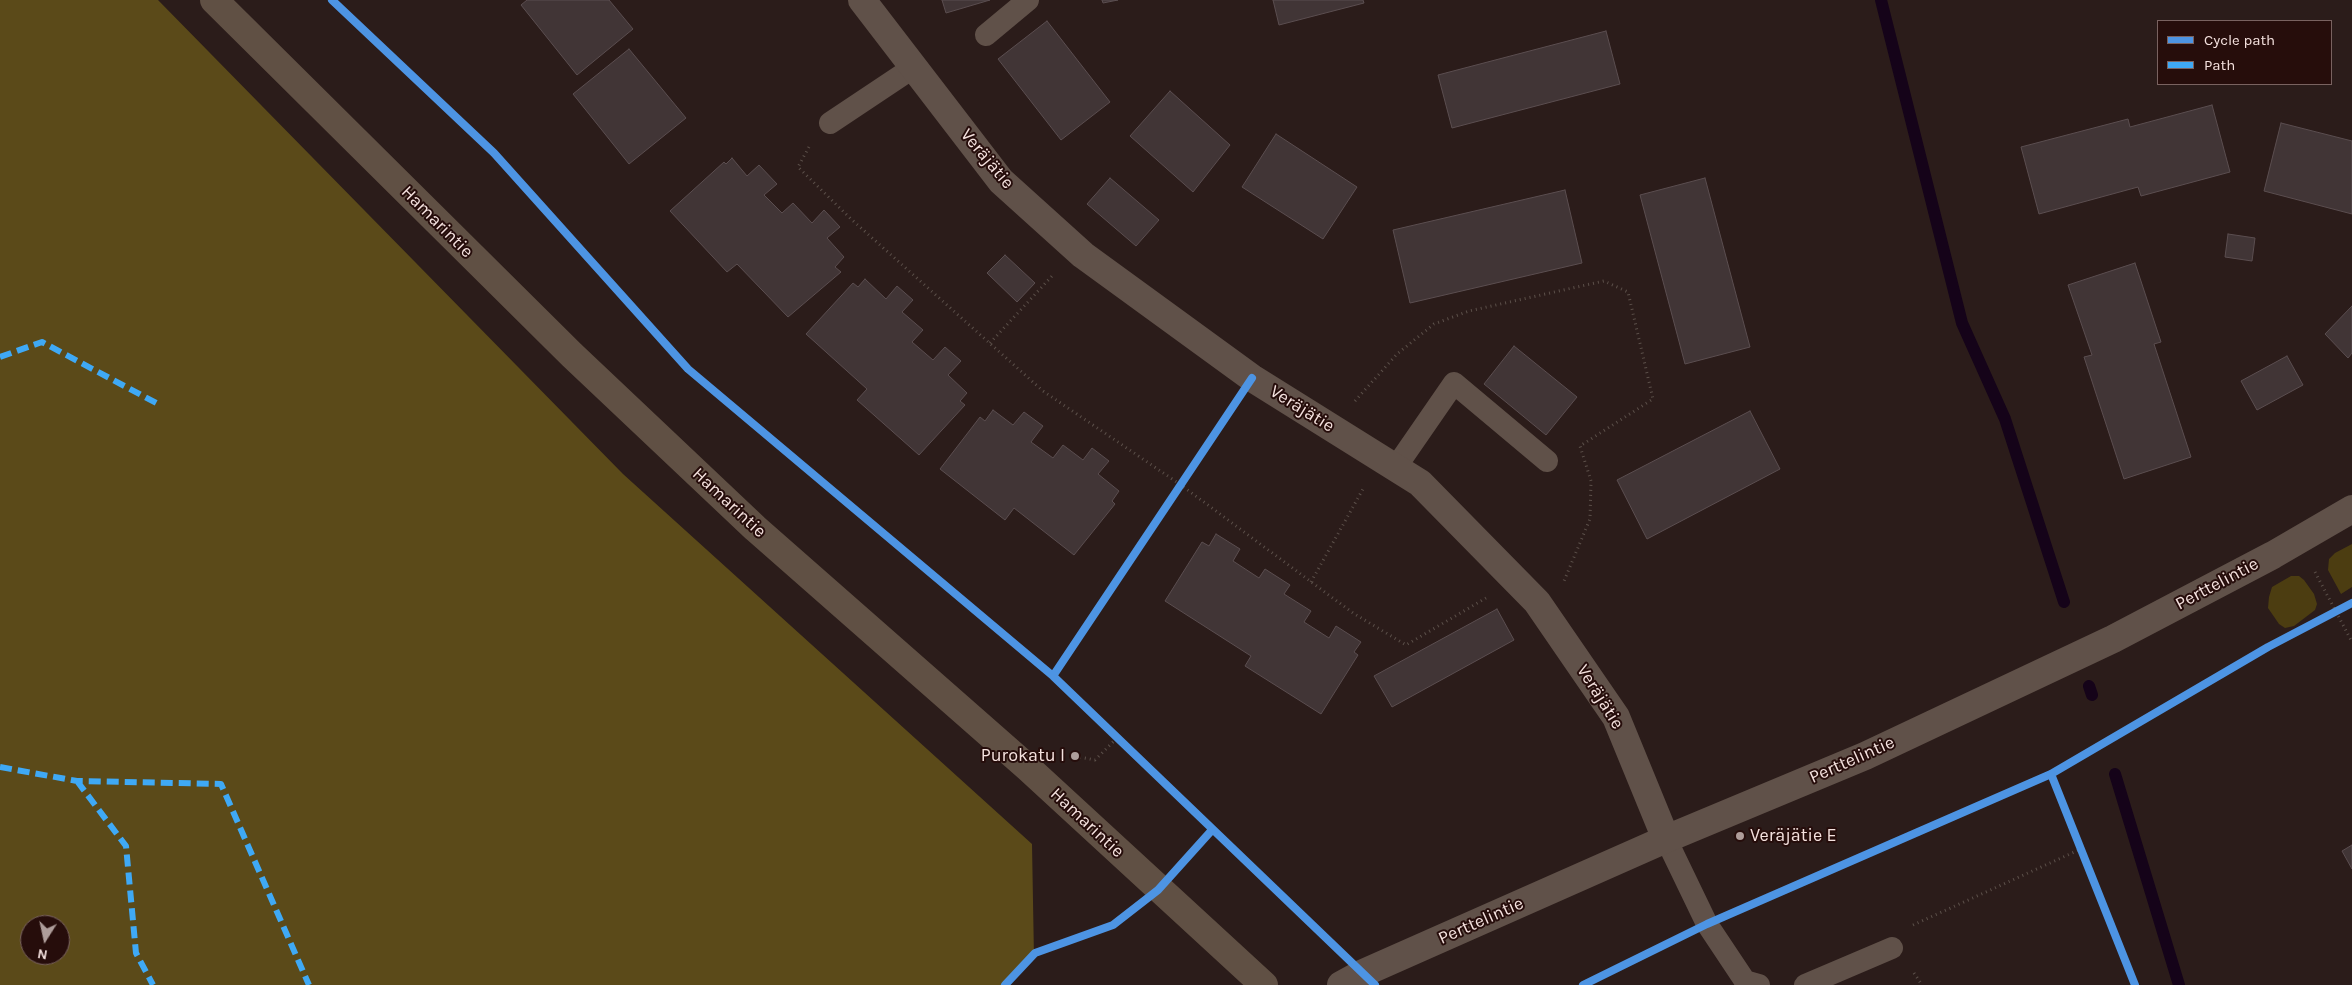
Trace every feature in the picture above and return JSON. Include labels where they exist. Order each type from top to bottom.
[{"type":"street","name":"Hamarintie","points":[[214,0],[572,355],[755,528],[1027,767],[1264,985]]},
{"type":"street","name":"Veräjätie","points":[[862,0],[1002,181],[1077,250],[1252,378],[1420,483],[1537,602],[1616,717],[1666,838]]},
{"type":"street","name":"Perttelintie","points":[[1341,985],[1361,974],[1666,838],[1864,756],[2113,639],[2273,555],[2352,510]]},
{"type":"lane","points":[[986,35],[1028,0]]},
{"type":"lane","points":[[830,123],[914,66]]},
{"type":"lane","points":[[1388,463],[1454,383],[1547,461]]},
{"type":"lane","points":[[1666,838],[1707,924],[1745,981],[1759,985]]},
{"type":"lane","points":[[1805,985],[1892,948]]},
{"type":"path","points":[[830,123],[810,144],[798,167],[852,219],[1043,391],[1181,485],[1353,613],[1406,645],[1491,595]]},
{"type":"path","points":[[990,343],[1077,250]]},
{"type":"path","points":[[1332,428],[1396,354],[1434,324],[1469,311],[1604,282],[1628,292],[1653,399],[1580,446],[1591,481],[1590,519],[1548,618]]},
{"type":"path","points":[[1311,582],[1388,463]]},
{"type":"path","points":[[1176,493],[1186,477]]},
{"type":"path","points":[[2314,570],[2352,642]]},
{"type":"path","points":[[2327,617],[2344,608]]},
{"type":"path","points":[[1110,731],[1124,744]]},
{"type":"path","points":[[1075,756],[1095,760],[1117,738]]},
{"type":"path","points":[[2077,839],[2084,858]]},
{"type":"path","points":[[1892,948],[1911,926],[2081,849]]},
{"type":"shaded area","points":[[0,0],[158,0],[623,474],[1032,844],[1034,958],[1008,985],[0,985]]},
{"type":"shaded area","points":[[2352,544],[2352,587],[2341,594],[2328,570],[2329,559],[2335,553]]},
{"type":"shaded area","points":[[2291,576],[2299,576],[2304,580],[2314,594],[2317,604],[2315,610],[2294,626],[2285,628],[2279,624],[2268,608],[2269,597],[2272,587]]},
{"type":"building","points":[[527,0],[609,0],[633,29],[577,75],[521,5]]},
{"type":"building","points":[[942,0],[990,0],[946,13]]},
{"type":"building","points":[[1102,0],[1118,0],[1103,3]]},
{"type":"building","points":[[1273,0],[1363,0],[1364,3],[1279,25]]},
{"type":"building","points":[[1047,21],[1110,102],[1061,140],[998,59]]},
{"type":"building","points":[[1606,31],[1620,84],[1452,128],[1438,75]]},
{"type":"building","points":[[629,49],[686,118],[629,164],[573,94]]},
{"type":"building","points":[[1170,91],[1230,145],[1193,192],[1130,136]]},
{"type":"building","points":[[2212,105],[2230,172],[2141,196],[2138,187],[2039,214],[2021,147],[2128,119],[2130,127]]},
{"type":"building","points":[[2281,123],[2352,141],[2352,214],[2264,191]]},
{"type":"building","points":[[1276,134],[1357,187],[1323,239],[1242,187]]},
{"type":"building","points":[[732,158],[747,176],[759,165],[777,184],[764,195],[782,213],[793,203],[812,223],[824,210],[840,227],[827,238],[844,257],[835,267],[841,272],[788,317],[737,264],[727,272],[670,211],[724,162],[726,164]]},
{"type":"building","points":[[1110,178],[1159,220],[1136,246],[1087,204]]},
{"type":"building","points":[[1705,178],[1750,347],[1685,364],[1640,195]]},
{"type":"building","points":[[1565,190],[1582,263],[1410,303],[1393,230]]},
{"type":"building","points":[[2228,234],[2255,238],[2252,261],[2225,257]]},
{"type":"building","points":[[1005,255],[1035,283],[1017,302],[987,273]]},
{"type":"building","points":[[2135,263],[2161,342],[2154,344],[2191,457],[2124,479],[2084,357],[2092,355],[2068,285]]},
{"type":"building","points":[[865,279],[886,299],[897,286],[913,300],[902,312],[923,330],[912,342],[933,360],[945,347],[961,361],[948,375],[967,393],[960,401],[965,405],[919,455],[857,400],[867,389],[806,334],[853,283],[858,287]]},
{"type":"building","points":[[2352,306],[2352,353],[2348,358],[2325,334]]},
{"type":"building","points":[[1514,346],[1577,397],[1546,435],[1484,384]]},
{"type":"building","points":[[2287,356],[2303,385],[2257,410],[2241,381]]},
{"type":"building","points":[[993,410],[1013,425],[1024,412],[1043,426],[1031,442],[1053,458],[1063,445],[1083,460],[1092,448],[1109,461],[1098,474],[1119,491],[1112,501],[1115,504],[1074,555],[1014,508],[1005,520],[940,469],[980,417],[985,421]]},
{"type":"building","points":[[1750,411],[1780,469],[1647,539],[1617,480]]},
{"type":"building","points":[[1216,534],[1240,549],[1233,561],[1259,578],[1265,569],[1290,585],[1284,594],[1311,611],[1304,622],[1329,638],[1336,626],[1361,642],[1354,652],[1358,655],[1321,714],[1245,666],[1251,656],[1165,601],[1202,542],[1209,546]]},
{"type":"building","points":[[1497,609],[1514,640],[1392,707],[1374,676]]},
{"type":"building","points":[[2352,845],[2352,869],[2342,851]]},
{"type":"waterway","points":[[1881,0],[1962,323],[2005,419],[2064,602]]},
{"type":"waterway","points":[[2089,686],[2092,695]]},
{"type":"waterway","points":[[2115,774],[2179,985]]},
{"type":"marked path","points":[[0,357],[42,342],[160,405]]},
{"type":"marked path","points":[[0,767],[77,781],[221,784],[309,985]]},
{"type":"marked path","points":[[77,781],[126,846],[136,953],[153,985]]},
{"type":"cycle path","points":[[332,0],[494,153],[688,369],[1053,676],[1375,985]]},
{"type":"cycle path","points":[[1053,676],[1252,378]]},
{"type":"cycle path","points":[[1583,985],[1707,924],[2051,774],[2268,647],[2352,603]]},
{"type":"cycle path","points":[[2051,774],[2135,985]]},
{"type":"cycle path","points":[[1005,985],[1035,953],[1113,925],[1158,890],[1212,830]]},
{"type":"place","name":"Purokatu I","points":[[1075,756]]},
{"type":"place","name":"Veräjätie E","points":[[1740,836]]}]
